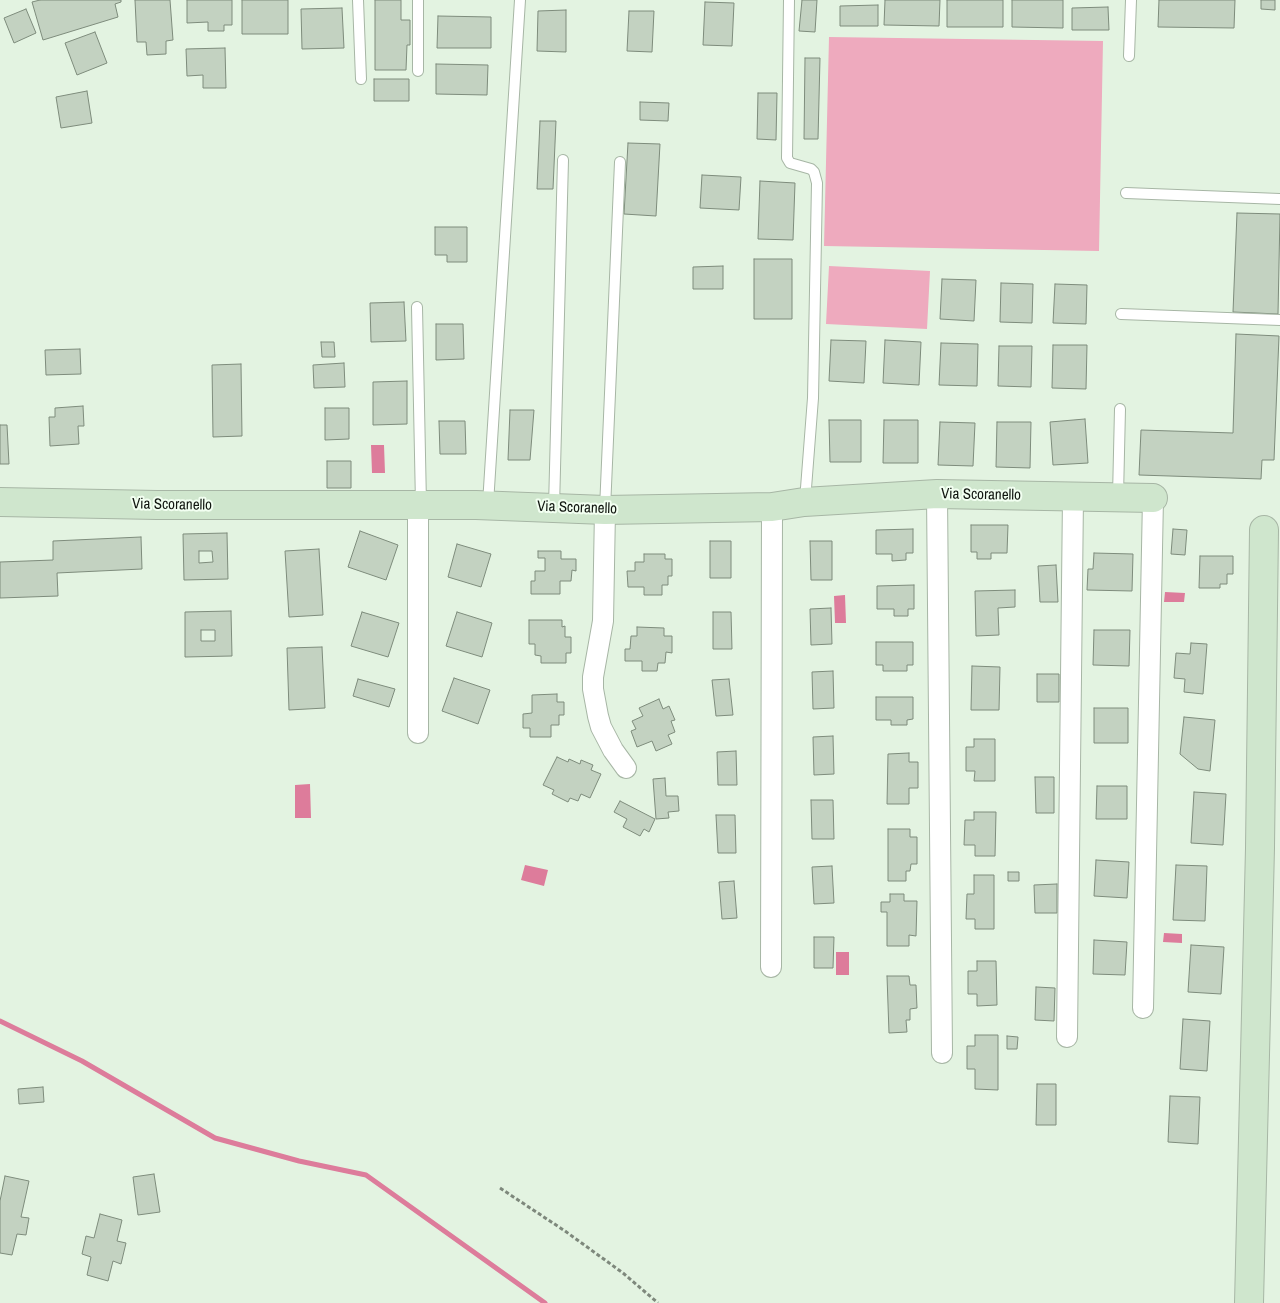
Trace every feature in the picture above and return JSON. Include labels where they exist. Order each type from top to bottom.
[{"type":"street","name":"Via Scoranello","points":[[0,502],[157,505],[488,505],[605,510],[772,507],[804,502],[937,494],[1153,498]]},
{"type":"street","points":[[937,494],[942,1053]]},
{"type":"street","points":[[1067,1037],[1073,496]]},
{"type":"street","points":[[1143,1008],[1153,498]]},
{"type":"street","points":[[418,733],[420,505]]},
{"type":"street","points":[[771,967],[772,507]]},
{"type":"street","points":[[605,510],[603,612],[593,677],[593,689],[601,727],[610,745],[626,768]]},
{"type":"street","points":[[1250,1303],[1260,858],[1264,530]]},
{"type":"lane","points":[[358,0],[361,79]]},
{"type":"lane","points":[[418,0],[418,70]]},
{"type":"lane","points":[[488,505],[520,0]]},
{"type":"lane","points":[[789,0],[787,158],[790,162],[811,169],[817,182],[813,398],[804,502]]},
{"type":"lane","points":[[1129,56],[1131,0]]},
{"type":"lane","points":[[554,508],[563,160]]},
{"type":"lane","points":[[605,510],[620,162]]},
{"type":"lane","points":[[1126,193],[1280,200]]},
{"type":"lane","points":[[418,307],[420,505]]},
{"type":"lane","points":[[1121,314],[1280,320]]},
{"type":"lane","points":[[1118,498],[1120,409]]},
{"type":"path","points":[[500,1188],[565,1231],[623,1273],[658,1303]]},
{"type":"shaded area","points":[[829,37],[1103,41],[1099,251],[824,246]]},
{"type":"shaded area","points":[[829,266],[930,271],[927,329],[826,324]]},
{"type":"shaded area","points":[[371,445],[384,445],[385,473],[372,473]]},
{"type":"shaded area","points":[[1165,592],[1185,593],[1184,602],[1164,602]]},
{"type":"shaded area","points":[[845,595],[846,623],[835,623],[834,596]]},
{"type":"shaded area","points":[[310,784],[311,818],[295,818],[295,785]]},
{"type":"shaded area","points":[[525,865],[548,870],[544,886],[521,880]]},
{"type":"shaded area","points":[[1164,933],[1182,934],[1182,943],[1163,942]]},
{"type":"shaded area","points":[[836,952],[849,952],[849,975],[836,975]]},
{"type":"building","points":[[40,0],[121,0],[121,2],[115,4],[118,17],[43,40],[32,2]]},
{"type":"building","points":[[135,0],[170,0],[173,40],[166,41],[166,54],[147,55],[146,42],[137,42]]},
{"type":"building","points":[[187,0],[232,0],[232,25],[224,25],[224,31],[208,31],[208,22],[187,23]]},
{"type":"building","points":[[242,0],[288,0],[288,34],[242,34]]},
{"type":"building","points":[[375,0],[401,0],[401,20],[410,20],[410,45],[407,45],[406,70],[375,70]]},
{"type":"building","points":[[802,0],[817,0],[815,32],[799,31]]},
{"type":"building","points":[[885,0],[940,0],[939,26],[884,25]]},
{"type":"building","points":[[947,0],[1003,0],[1003,27],[947,27]]},
{"type":"building","points":[[1012,0],[1063,0],[1063,28],[1012,27]]},
{"type":"building","points":[[1159,0],[1235,0],[1234,28],[1158,27]]},
{"type":"building","points":[[1261,0],[1275,0],[1275,10],[1261,9]]},
{"type":"building","points":[[705,2],[734,3],[732,46],[703,45]]},
{"type":"building","points":[[878,5],[878,26],[840,26],[840,6]]},
{"type":"building","points":[[1108,7],[1109,30],[1072,30],[1072,8]]},
{"type":"building","points":[[342,8],[344,48],[302,49],[301,9]]},
{"type":"building","points":[[26,9],[36,33],[14,43],[4,18]]},
{"type":"building","points":[[566,10],[566,52],[537,51],[538,11]]},
{"type":"building","points":[[629,11],[654,11],[652,52],[627,51]]},
{"type":"building","points":[[438,16],[491,17],[491,48],[437,48]]},
{"type":"building","points":[[95,32],[107,63],[77,75],[65,43]]},
{"type":"building","points":[[225,48],[226,88],[203,88],[203,75],[187,76],[186,49]]},
{"type":"building","points":[[805,58],[820,58],[818,139],[804,139]]},
{"type":"building","points":[[436,64],[488,65],[487,95],[436,94]]},
{"type":"building","points":[[374,79],[409,79],[409,101],[374,101]]},
{"type":"building","points":[[87,91],[92,123],[61,128],[56,97]]},
{"type":"building","points":[[758,93],[777,93],[776,140],[757,139]]},
{"type":"building","points":[[640,102],[669,103],[668,121],[640,120]]},
{"type":"building","points":[[540,121],[556,121],[553,189],[537,189]]},
{"type":"building","points":[[628,143],[660,144],[656,216],[624,214]]},
{"type":"building","points":[[702,175],[741,177],[739,210],[700,208]]},
{"type":"building","points":[[760,181],[795,183],[793,240],[758,239]]},
{"type":"building","points":[[1237,213],[1280,214],[1278,314],[1233,312]]},
{"type":"building","points":[[435,227],[467,227],[467,262],[447,262],[447,255],[435,255]]},
{"type":"building","points":[[754,259],[792,259],[792,319],[754,319]]},
{"type":"building","points":[[723,266],[723,289],[693,289],[693,267]]},
{"type":"building","points":[[942,279],[976,280],[974,321],[940,319]]},
{"type":"building","points":[[1001,283],[1033,284],[1032,323],[1000,322]]},
{"type":"building","points":[[1055,284],[1087,285],[1086,324],[1053,323]]},
{"type":"building","points":[[404,302],[406,341],[371,342],[370,303]]},
{"type":"building","points":[[436,324],[463,324],[464,359],[436,360]]},
{"type":"building","points":[[1236,334],[1279,336],[1274,460],[1262,460],[1261,479],[1139,475],[1141,430],[1233,433]]},
{"type":"building","points":[[831,340],[866,341],[864,383],[829,381]]},
{"type":"building","points":[[885,340],[921,342],[919,385],[883,383]]},
{"type":"building","points":[[321,342],[334,342],[335,357],[322,357]]},
{"type":"building","points":[[941,343],[978,344],[977,386],[939,385]]},
{"type":"building","points":[[1053,345],[1087,345],[1086,389],[1052,388]]},
{"type":"building","points":[[999,346],[1032,346],[1031,387],[998,386]]},
{"type":"building","points":[[80,349],[81,374],[46,375],[45,350]]},
{"type":"building","points":[[344,363],[345,387],[314,388],[313,365]]},
{"type":"building","points":[[241,364],[242,436],[213,437],[212,365]]},
{"type":"building","points":[[407,381],[407,424],[373,425],[373,382]]},
{"type":"building","points":[[83,406],[84,426],[78,426],[79,444],[50,446],[49,417],[55,417],[55,408]]},
{"type":"building","points":[[325,408],[349,408],[349,439],[325,440]]},
{"type":"building","points":[[510,410],[534,410],[530,460],[508,460]]},
{"type":"building","points":[[1085,419],[1088,463],[1053,465],[1050,422]]},
{"type":"building","points":[[829,420],[861,420],[861,462],[830,462]]},
{"type":"building","points":[[884,420],[918,420],[918,463],[883,463]]},
{"type":"building","points":[[439,421],[465,421],[466,454],[440,454]]},
{"type":"building","points":[[940,422],[975,423],[973,466],[938,465]]},
{"type":"building","points":[[997,422],[1031,422],[1030,468],[996,467]]},
{"type":"building","points":[[0,425],[7,425],[9,464],[0,464]]},
{"type":"building","points":[[327,461],[351,461],[351,488],[327,488]]},
{"type":"building","points":[[971,525],[1008,525],[1007,553],[991,553],[991,559],[977,559],[977,552],[971,552]]},
{"type":"building","points":[[913,529],[913,553],[906,553],[906,560],[892,561],[892,554],[876,554],[876,530]]},
{"type":"building","points":[[1173,529],[1187,530],[1185,555],[1171,554]]},
{"type":"building","points":[[360,531],[398,545],[386,580],[348,567]]},
{"type":"building","points":[[227,533],[228,579],[184,580],[183,534]],"holes":[[[199,551],[212,551],[213,562],[199,563]]]},
{"type":"building","points":[[141,537],[142,569],[57,573],[58,596],[0,598],[0,562],[53,560],[53,541]]},
{"type":"building","points":[[710,541],[731,541],[731,578],[710,578]]},
{"type":"building","points":[[810,541],[832,541],[832,580],[811,580]]},
{"type":"building","points":[[457,544],[491,554],[481,587],[448,577]]},
{"type":"building","points":[[319,549],[323,615],[289,617],[285,551]]},
{"type":"building","points":[[538,551],[561,551],[561,559],[576,559],[576,571],[572,570],[571,581],[560,581],[560,594],[531,594],[531,581],[535,581],[535,571],[545,571],[545,558],[538,558]]},
{"type":"building","points":[[1094,553],[1133,554],[1132,591],[1087,590],[1088,569],[1093,569]]},
{"type":"building","points":[[644,554],[665,554],[665,559],[672,559],[672,576],[668,576],[668,585],[662,585],[662,595],[644,595],[644,587],[628,587],[627,571],[635,571],[635,562],[644,562]]},
{"type":"building","points":[[1200,556],[1233,556],[1233,574],[1227,574],[1227,584],[1220,584],[1220,588],[1199,588]]},
{"type":"building","points":[[1056,565],[1058,602],[1040,602],[1038,566]]},
{"type":"building","points":[[914,585],[914,609],[908,609],[908,616],[894,616],[894,609],[877,609],[877,586]]},
{"type":"building","points":[[1015,590],[1015,607],[998,608],[999,635],[976,636],[975,591]]},
{"type":"building","points":[[831,608],[832,644],[811,645],[810,609]]},
{"type":"building","points":[[231,611],[232,656],[185,657],[185,612]],"holes":[[[201,630],[215,630],[215,641],[201,641]]]},
{"type":"building","points":[[362,612],[399,623],[388,657],[351,646]]},
{"type":"building","points":[[457,612],[492,623],[482,657],[446,646]]},
{"type":"building","points":[[713,612],[731,612],[732,649],[713,649]]},
{"type":"building","points":[[529,620],[562,620],[562,627],[565,626],[565,637],[571,637],[571,653],[566,653],[566,663],[541,663],[541,656],[535,655],[535,644],[529,644]]},
{"type":"building","points":[[637,627],[664,628],[664,636],[672,636],[672,653],[666,652],[665,663],[658,663],[657,671],[642,671],[642,661],[625,661],[625,649],[630,649],[631,636],[637,636]]},
{"type":"building","points":[[1094,630],[1130,630],[1129,666],[1093,665]]},
{"type":"building","points":[[876,642],[913,642],[913,665],[907,665],[907,671],[883,671],[883,665],[876,665]]},
{"type":"building","points":[[1191,643],[1207,644],[1203,694],[1184,692],[1185,679],[1174,678],[1176,653],[1190,654]]},
{"type":"building","points":[[322,647],[325,708],[289,710],[287,648]]},
{"type":"building","points":[[972,666],[1000,667],[999,710],[971,710]]},
{"type":"building","points":[[833,671],[834,708],[813,709],[812,672]]},
{"type":"building","points":[[1037,674],[1059,674],[1059,702],[1037,702]]},
{"type":"building","points":[[454,678],[490,690],[478,724],[442,711]]},
{"type":"building","points":[[358,679],[395,689],[389,707],[353,696]]},
{"type":"building","points":[[729,679],[733,715],[716,716],[712,680]]},
{"type":"building","points":[[557,694],[557,702],[564,702],[564,715],[559,715],[559,725],[551,725],[551,737],[530,737],[530,728],[523,728],[523,714],[532,713],[532,695]]},
{"type":"building","points":[[876,697],[913,697],[913,719],[907,720],[907,725],[891,725],[891,720],[876,720]]},
{"type":"building","points":[[659,699],[663,709],[669,706],[675,720],[671,721],[675,732],[668,735],[672,744],[656,751],[652,741],[637,747],[631,731],[636,729],[632,721],[643,716],[639,708]]},
{"type":"building","points":[[1094,708],[1128,708],[1128,743],[1094,743]]},
{"type":"building","points":[[1184,717],[1215,720],[1210,771],[1198,769],[1180,754]]},
{"type":"building","points":[[833,736],[834,774],[814,775],[813,737]]},
{"type":"building","points":[[974,739],[995,739],[995,781],[974,781],[975,771],[966,771],[966,747],[974,747]]},
{"type":"building","points":[[736,751],[737,785],[718,785],[717,752]]},
{"type":"building","points":[[909,753],[909,762],[918,762],[918,788],[909,788],[909,804],[887,804],[888,754]]},
{"type":"building","points":[[557,757],[568,762],[569,759],[580,764],[581,760],[593,765],[591,770],[601,774],[590,798],[581,794],[578,801],[570,798],[568,802],[552,794],[554,790],[543,785]]},
{"type":"building","points":[[1035,777],[1054,777],[1054,813],[1036,813]]},
{"type":"building","points":[[665,778],[666,796],[678,796],[679,811],[668,812],[669,818],[656,819],[653,779]]},
{"type":"building","points":[[1097,786],[1127,786],[1127,819],[1096,819]]},
{"type":"building","points":[[1194,792],[1226,794],[1223,845],[1191,843]]},
{"type":"building","points":[[811,800],[833,800],[834,839],[812,839]]},
{"type":"building","points":[[620,801],[655,819],[649,832],[644,829],[640,836],[623,827],[627,819],[614,812]]},
{"type":"building","points":[[974,812],[996,812],[995,856],[975,856],[975,845],[964,845],[965,820],[974,820]]},
{"type":"building","points":[[716,815],[735,815],[736,853],[718,853]]},
{"type":"building","points":[[888,829],[910,829],[910,837],[917,837],[917,864],[911,864],[910,871],[906,871],[906,881],[888,881]]},
{"type":"building","points":[[1096,860],[1129,862],[1127,898],[1094,896]]},
{"type":"building","points":[[1176,865],[1207,866],[1205,921],[1173,920]]},
{"type":"building","points":[[832,866],[834,903],[814,904],[812,867]]},
{"type":"building","points":[[1008,872],[1019,872],[1019,881],[1008,881]]},
{"type":"building","points":[[974,875],[994,875],[994,929],[975,929],[975,919],[966,919],[967,894],[974,894]]},
{"type":"building","points":[[734,881],[737,918],[722,919],[719,882]]},
{"type":"building","points":[[1057,884],[1057,913],[1035,913],[1034,885]]},
{"type":"building","points":[[890,894],[904,894],[904,901],[917,901],[916,936],[909,935],[909,946],[887,946],[887,912],[881,912],[881,902],[890,902]]},
{"type":"building","points":[[814,937],[834,937],[833,968],[814,968]]},
{"type":"building","points":[[1094,940],[1127,942],[1125,975],[1093,974]]},
{"type":"building","points":[[1191,945],[1224,947],[1221,994],[1188,992]]},
{"type":"building","points":[[977,961],[996,961],[997,1005],[977,1006],[977,994],[968,994],[968,971],[977,971]]},
{"type":"building","points":[[887,976],[909,976],[910,985],[916,985],[917,1008],[910,1009],[910,1020],[906,1020],[907,1032],[889,1033]]},
{"type":"building","points":[[1036,987],[1055,988],[1054,1021],[1035,1020]]},
{"type":"building","points":[[1183,1019],[1210,1021],[1207,1071],[1180,1069]]},
{"type":"building","points":[[975,1035],[998,1035],[998,1090],[975,1089],[975,1069],[967,1069],[967,1046],[975,1046]]},
{"type":"building","points":[[1007,1036],[1018,1037],[1017,1049],[1007,1049]]},
{"type":"building","points":[[1037,1084],[1056,1084],[1056,1125],[1036,1125]]},
{"type":"building","points":[[43,1087],[44,1102],[19,1104],[18,1089]]},
{"type":"building","points":[[1170,1096],[1200,1097],[1198,1144],[1168,1142]]},
{"type":"building","points":[[154,1174],[160,1212],[138,1215],[133,1177]]},
{"type":"building","points":[[5,1176],[29,1181],[21,1217],[29,1218],[26,1235],[17,1234],[12,1255],[0,1253],[0,1201]]},
{"type":"building","points":[[100,1214],[122,1220],[117,1241],[126,1243],[121,1264],[113,1261],[108,1281],[87,1275],[91,1257],[82,1254],[86,1236],[94,1238]]},
{"type":"waterway","points":[[0,1021],[82,1061],[215,1138],[299,1161],[366,1175],[545,1303]]}]
